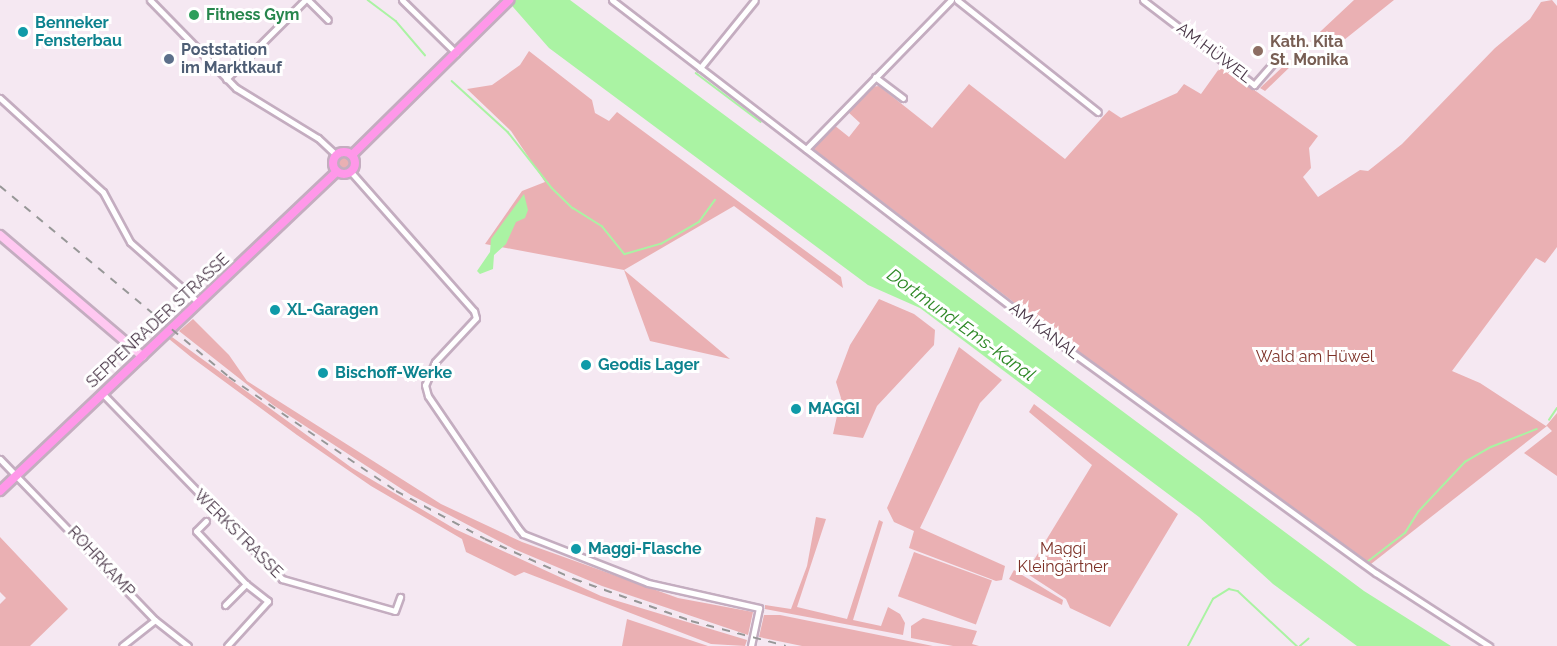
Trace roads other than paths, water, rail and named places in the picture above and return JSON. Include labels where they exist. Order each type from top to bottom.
[{"type":"main road","points":[[352,155],[509,0]]},
{"type":"main road","points":[[345,152],[352,155],[356,164],[351,172],[336,171],[333,163],[336,155],[345,152]]},
{"type":"main road","name":"SEPPENRADER STRASSE","points":[[0,491],[336,171]]},
{"type":"street","points":[[150,0],[226,79],[269,111],[318,138],[336,155]]},
{"type":"street","points":[[226,79],[306,0],[328,20]]},
{"type":"street","points":[[402,0],[456,53]]},
{"type":"street","name":"AM KANAL","points":[[612,0],[1040,329],[1367,566],[1489,646]]},
{"type":"street","points":[[700,68],[755,0]]},
{"type":"street","points":[[806,149],[951,0]]},
{"type":"street","points":[[957,0],[1098,112]]},
{"type":"street","name":"AM HÜWEL","points":[[1143,0],[1254,86],[1279,56]]},
{"type":"street","points":[[875,77],[903,98]]},
{"type":"street","points":[[0,98],[103,192],[130,242],[199,303]]},
{"type":"street","points":[[351,172],[474,311],[476,318],[428,371],[428,396],[523,534],[648,582],[759,608],[751,646]]},
{"type":"street","points":[[0,235],[142,356]]},
{"type":"street","name":"WERKSTRASSE","points":[[102,393],[282,579],[395,611],[400,597]]},
{"type":"street","name":"ROHRKAMP","points":[[0,459],[155,620],[188,646]]},
{"type":"street","points":[[207,521],[196,531],[246,584],[268,601],[227,646]]},
{"type":"street","points":[[225,605],[246,584]]},
{"type":"street","points":[[122,646],[155,620]]},
{"type":"water","name":"Dortmund-Ems-Kanal","points":[[507,0],[570,0],[1364,591],[1451,646],[1357,646],[1273,584],[1199,517],[920,308],[868,285],[549,48]]},
{"type":"water","points":[[524,194],[528,210],[525,218],[516,222],[506,244],[494,255],[493,269],[480,274],[477,271],[490,252],[491,239]]},
{"type":"waterway","points":[[368,0],[396,21],[425,55]]},
{"type":"waterway","points":[[696,73],[761,122]]},
{"type":"waterway","points":[[452,81],[508,132],[552,188],[573,208],[602,226],[625,254],[661,244],[699,222],[715,200]]},
{"type":"waterway","points":[[1549,420],[1557,408]]},
{"type":"waterway","points":[[1367,562],[1405,533],[1418,512],[1465,462],[1491,447],[1537,429]]},
{"type":"waterway","points":[[1188,646],[1213,599],[1229,589],[1238,591],[1297,646]]},
{"type":"waterway","points":[[1300,646],[1308,639]]},
{"type":"railway","points":[[0,186],[229,377],[396,491],[485,539],[574,579],[691,621],[786,646]]},
{"type":"place","name":"Fitness Gym","points":[[194,15]]},
{"type":"place","name":"Benneker Fensterbau","points":[[23,32]]},
{"type":"place","name":"Kath. Kita St. Monika","points":[[1258,51]]},
{"type":"place","name":"Poststation im Marktkauf","points":[[169,59]]},
{"type":"place","name":"XL-Garagen","points":[[275,310]]},
{"type":"place","name":"Geodis Lager","points":[[586,365]]},
{"type":"place","name":"Bischoff-Werke","points":[[323,373]]},
{"type":"place","name":"MAGGI","points":[[796,409]]},
{"type":"place","name":"Maggi-Flasche","points":[[576,549]]},
{"type":"park label","name":"Wald am Hüwel","points":[[1315,357]]},
{"type":"park label","name":"Maggi Kleingärtner","points":[[1063,558]]}]
